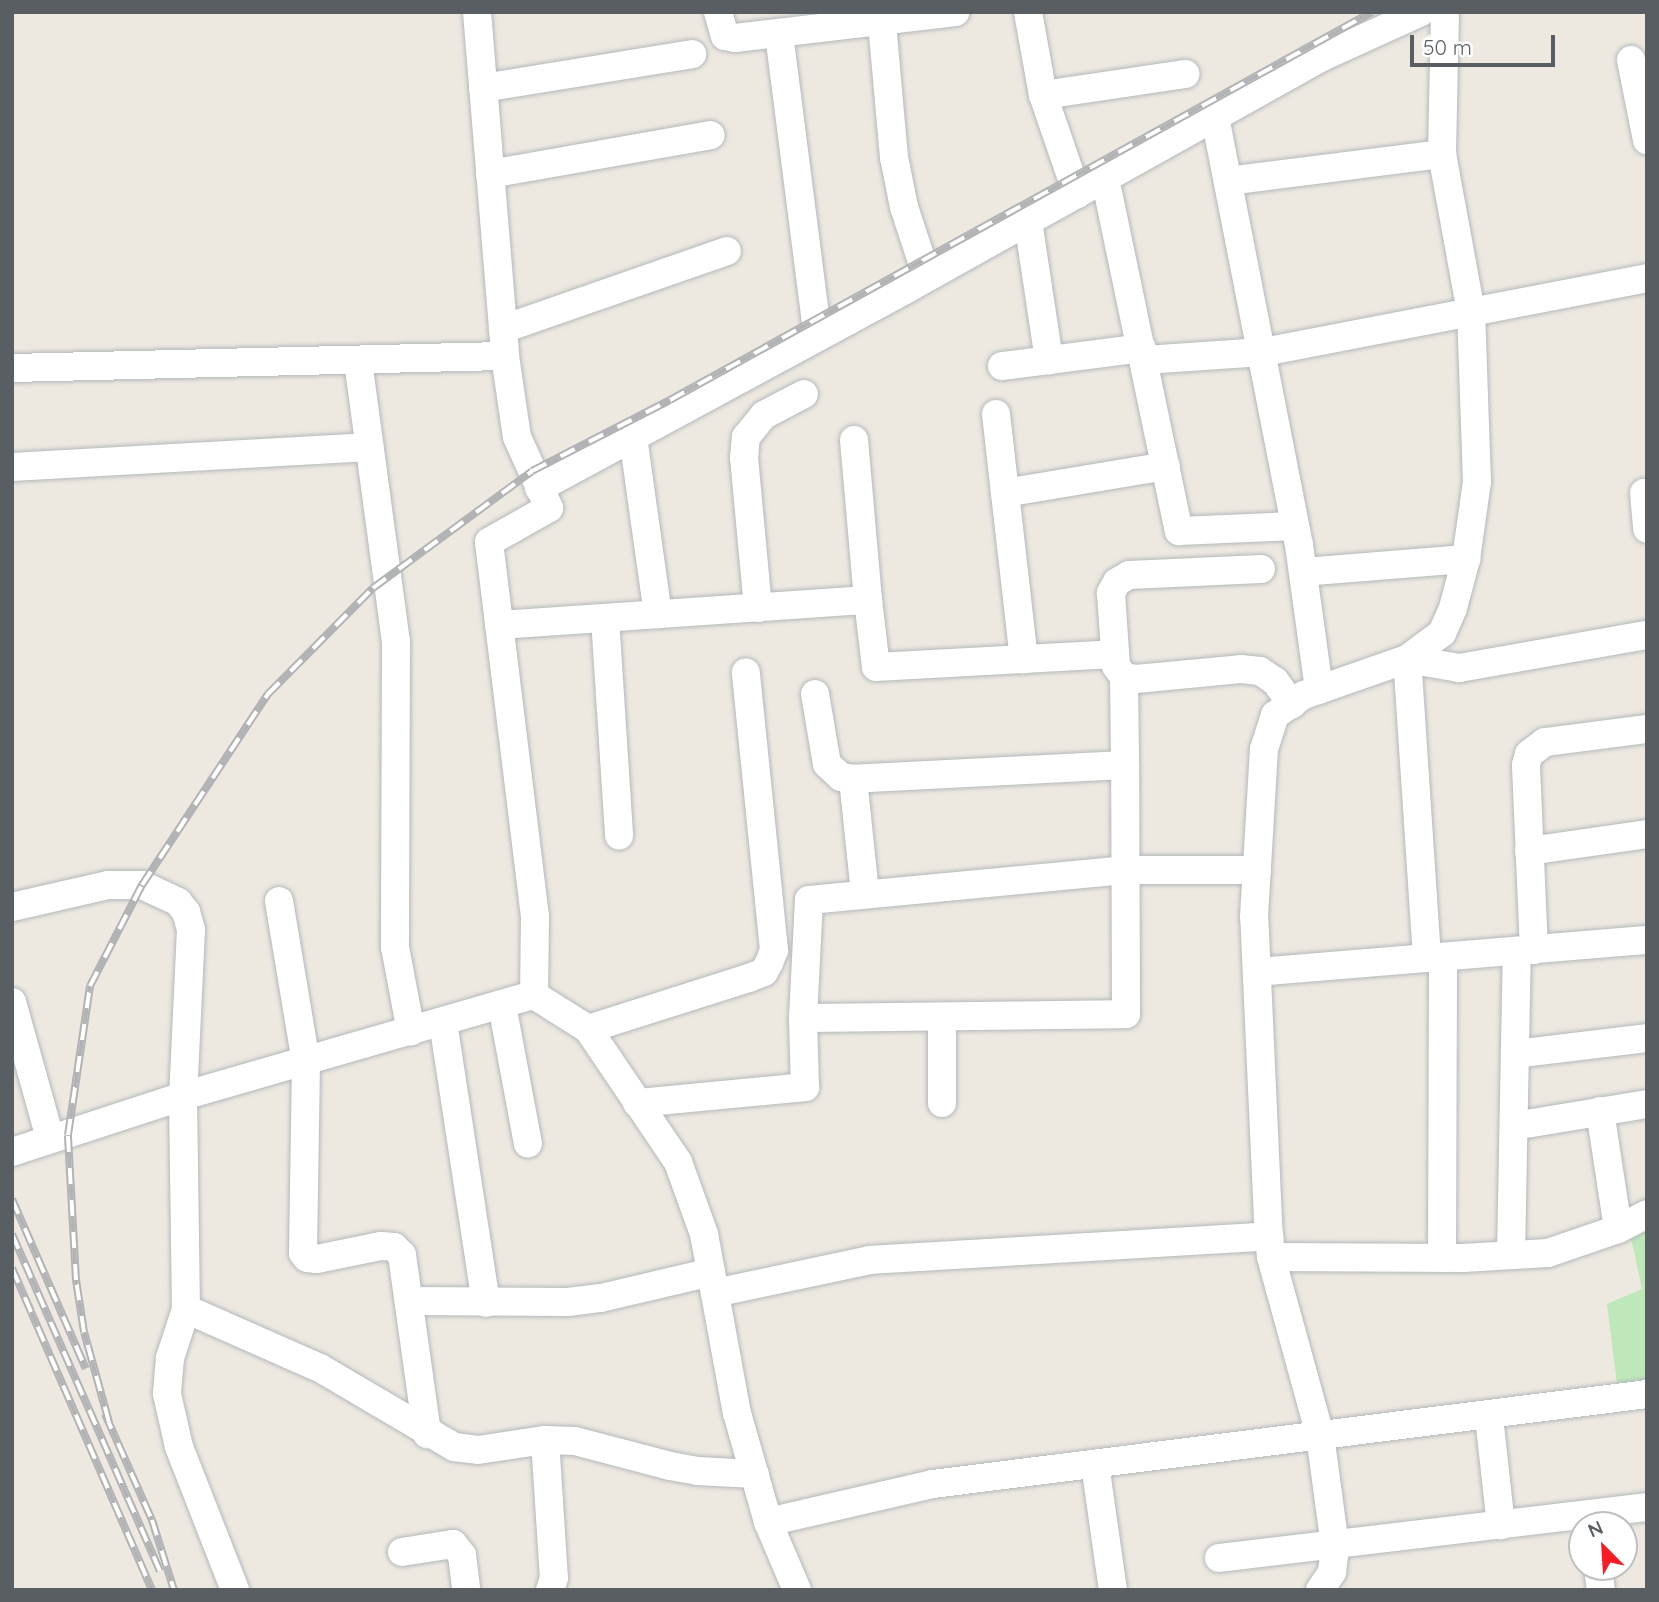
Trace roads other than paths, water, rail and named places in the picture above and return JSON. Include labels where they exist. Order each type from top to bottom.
[{"type":"street","points":[[477,12],[504,343],[517,437],[549,508],[489,542],[535,916],[534,995]]},
{"type":"street","points":[[718,12],[725,36],[779,34],[955,12]]},
{"type":"street","points":[[1028,12],[1043,96],[1077,194]]},
{"type":"street","points":[[540,488],[1320,58],[1421,12]]},
{"type":"street","points":[[1320,1590],[1332,1572],[1335,1546],[1320,1435],[1270,1246],[1254,917],[1264,749],[1275,715],[1304,695],[1407,659],[1442,633],[1453,608],[1466,559],[1477,482],[1471,312],[1442,154],[1445,12]]},
{"type":"street","points":[[882,23],[894,157],[904,207],[927,277]]},
{"type":"street","points":[[779,34],[818,337]]},
{"type":"street","points":[[484,88],[692,54]]},
{"type":"street","points":[[1631,60],[1647,140]]},
{"type":"street","points":[[1043,96],[1185,74]]},
{"type":"street","points":[[1215,117],[1295,526],[1320,690]]},
{"type":"street","points":[[490,174],[712,135]]},
{"type":"street","points":[[1228,181],[1442,154]]},
{"type":"street","points":[[1105,178],[1179,531],[1295,526]]},
{"type":"street","points":[[1028,221],[1049,360]]},
{"type":"street","points":[[12,368],[358,361],[504,343],[727,251]]},
{"type":"street","points":[[1002,366],[1144,354],[1263,352],[1647,278]]},
{"type":"street","points":[[358,361],[396,641],[395,947],[411,1032]]},
{"type":"street","points":[[758,608],[744,458],[746,437],[764,415],[804,394]]},
{"type":"street","points":[[996,414],[1024,659]]},
{"type":"street","points":[[633,437],[658,614]]},
{"type":"street","points":[[854,440],[876,667],[1024,659],[1119,665],[1136,679],[1241,669],[1259,671],[1275,681],[1292,704]]},
{"type":"street","points":[[12,467],[369,447]]},
{"type":"street","points":[[1005,493],[1166,466]]},
{"type":"street","points":[[1644,493],[1647,529]]},
{"type":"street","points":[[1303,572],[1466,559]]},
{"type":"street","points":[[803,1018],[1126,1014],[1125,765],[1119,665],[1111,593],[1117,582],[1129,575],[1261,569]]},
{"type":"street","points":[[499,625],[868,600]]},
{"type":"street","points":[[604,618],[619,836]]},
{"type":"street","points":[[1407,659],[1459,668],[1647,635]]},
{"type":"street","points":[[1407,659],[1435,958],[1442,1258]]},
{"type":"street","points":[[588,1029],[749,978],[764,972],[769,963],[774,950],[746,672]]},
{"type":"street","points":[[815,694],[827,764],[841,777],[853,779],[1125,765]]},
{"type":"street","points":[[1511,1255],[1515,1054],[1525,951],[1529,851],[1526,765],[1529,754],[1545,741],[1647,729]]},
{"type":"street","points":[[853,779],[865,894]]},
{"type":"street","points":[[1529,851],[1647,834]]},
{"type":"street","points":[[637,1103],[806,1087],[803,1018],[809,900],[1125,870],[1257,870]]},
{"type":"street","points":[[12,907],[108,885],[142,886],[178,902],[186,912],[191,929],[183,1096],[186,1309],[170,1358],[167,1394],[171,1422],[235,1590]]},
{"type":"street","points":[[279,901],[306,1062],[303,1253],[307,1258],[317,1259],[381,1246],[394,1247],[402,1255],[427,1434]]},
{"type":"street","points":[[1256,972],[1647,940]]},
{"type":"street","points":[[12,1152],[183,1096],[534,995],[588,1029],[678,1162],[704,1234],[737,1413],[768,1522],[797,1590]]},
{"type":"street","points":[[12,1002],[50,1138]]},
{"type":"street","points":[[502,1005],[528,1144]]},
{"type":"street","points":[[942,1017],[942,1103]]},
{"type":"street","points":[[443,1022],[486,1303]]},
{"type":"street","points":[[1515,1054],[1647,1038]]},
{"type":"street","points":[[1514,1126],[1647,1104]]},
{"type":"street","points":[[1600,1111],[1618,1229]]},
{"type":"street","points":[[409,1301],[537,1304],[601,1298],[870,1260],[1270,1246],[1442,1258],[1548,1253],[1618,1229],[1647,1214]]},
{"type":"street","points":[[186,1309],[320,1368],[427,1434],[454,1447],[478,1450],[545,1440],[575,1440],[697,1471],[755,1474]]},
{"type":"street","points":[[768,1522],[933,1484],[1647,1394]]},
{"type":"street","points":[[1489,1416],[1502,1525]]},
{"type":"street","points":[[545,1440],[554,1578],[550,1590]]},
{"type":"street","points":[[1094,1464],[1113,1590]]},
{"type":"street","points":[[1629,1511],[1647,1507]]},
{"type":"street","points":[[1219,1558],[1502,1525],[1568,1521]]},
{"type":"street","points":[[402,1552],[453,1544],[462,1555],[466,1590]]},
{"type":"railway","points":[[109,1422],[84,1332],[76,1280],[68,1135],[90,986],[142,885],[268,694],[373,588],[532,471],[670,400],[1372,12]]},
{"type":"railway","points":[[12,1199],[86,1369]]},
{"type":"railway","points":[[12,1234],[160,1571]]},
{"type":"railway","points":[[12,1268],[152,1590]]},
{"type":"railway","points":[[105,1414],[152,1520],[174,1590]]}]
